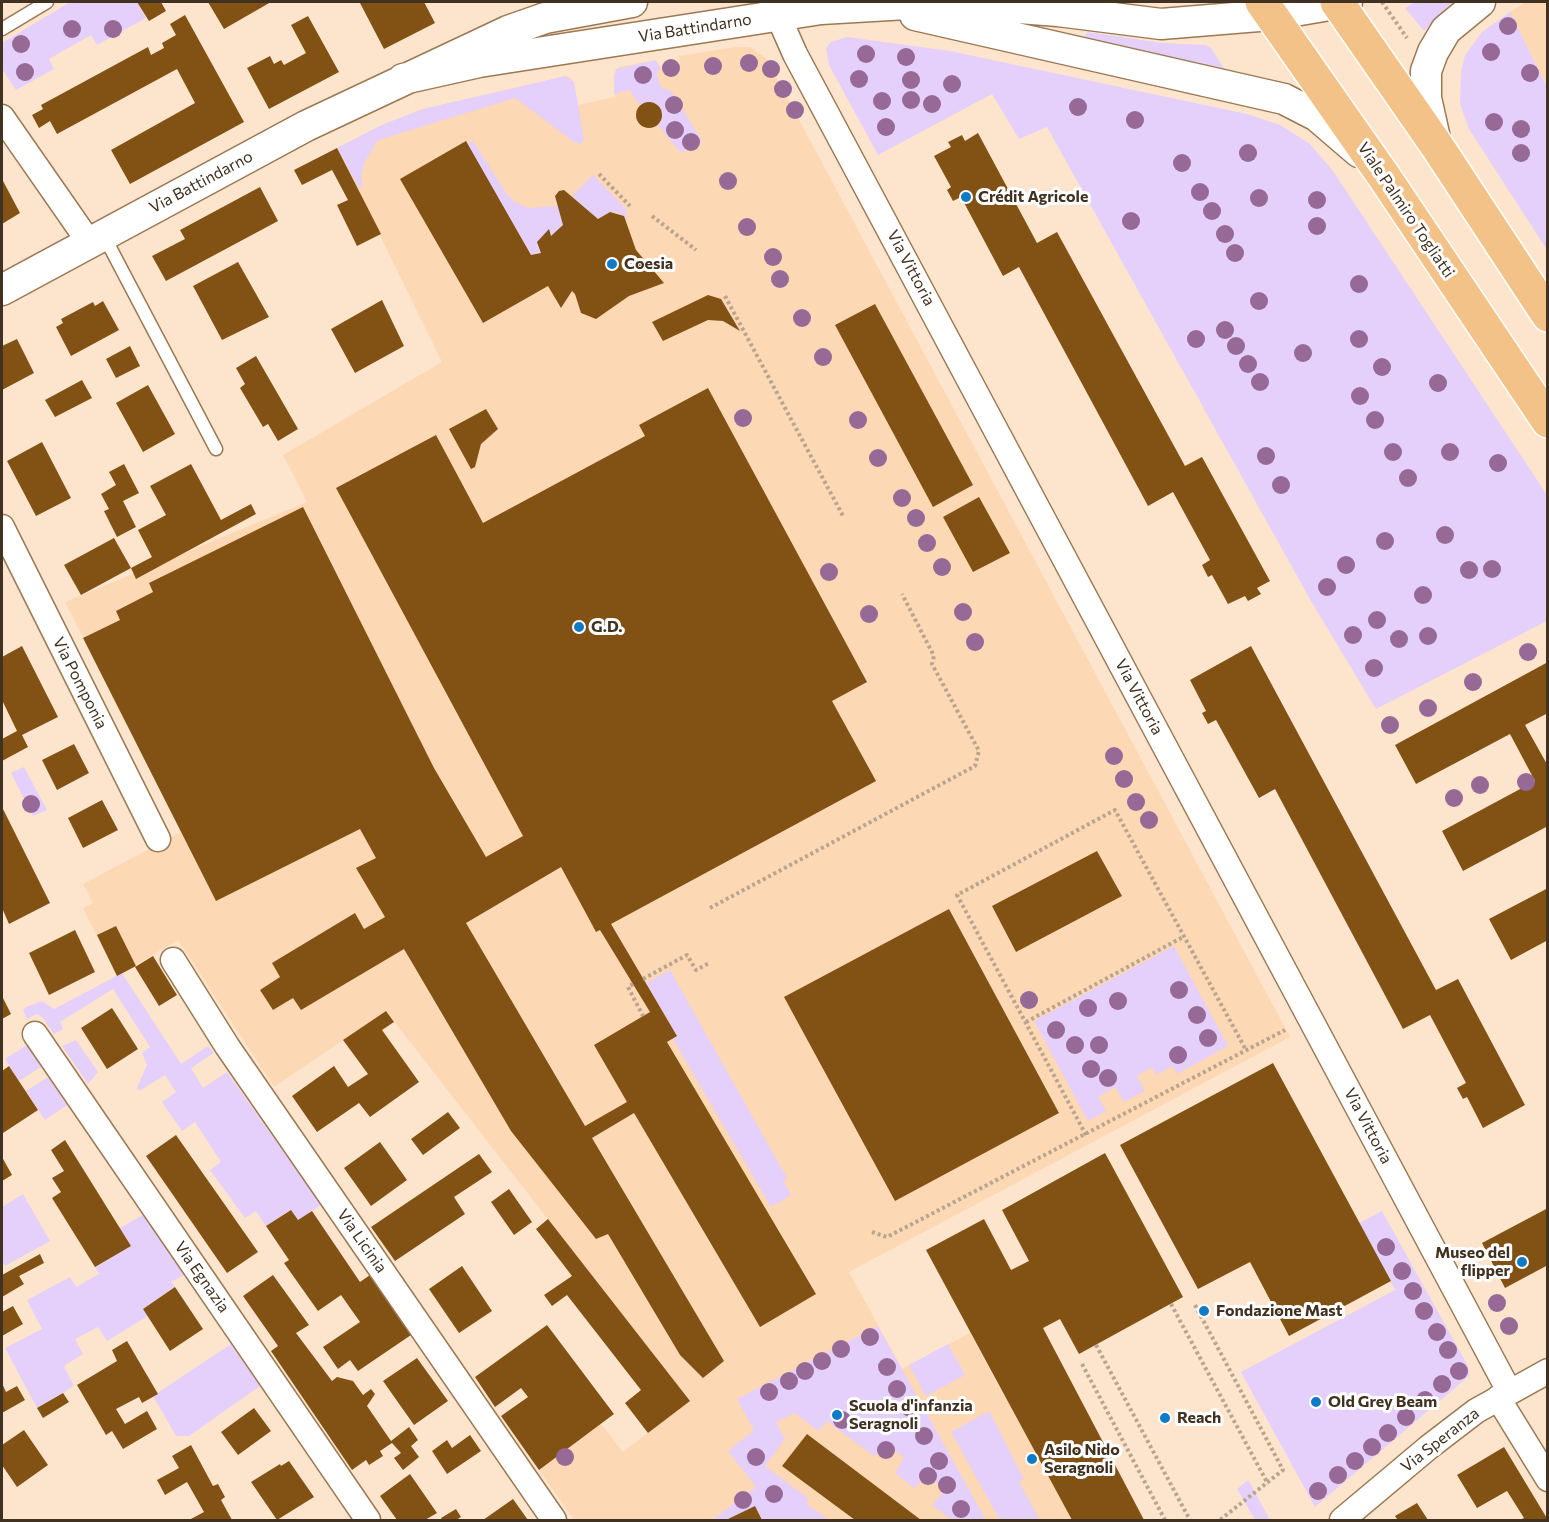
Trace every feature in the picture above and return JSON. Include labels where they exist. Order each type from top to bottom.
[{"type":"main road","points":[[1341,2],[1548,315]]},
{"type":"main road","name":"Viale Palmiro Togliatti","points":[[1266,8],[1385,178],[1548,421]]},
{"type":"street","name":"Via Battindarno","points":[[2,290],[306,126],[556,8],[632,2]]},
{"type":"street","name":"Via Battindarno","points":[[403,79],[479,62],[576,47],[774,8],[967,4],[1058,11],[1161,24],[1266,8],[1341,2]]},
{"type":"street","points":[[1437,146],[1426,98],[1426,71],[1433,52],[1446,30],[1480,2]]},
{"type":"street","points":[[856,6],[914,15],[1284,99],[1317,116],[1385,178]]},
{"type":"street","points":[[556,8],[576,47]]},
{"type":"street","name":"Via Vittoria","points":[[774,8],[1310,1017],[1548,1479]]},
{"type":"street","points":[[2,117],[96,239]]},
{"type":"street","name":"Via Pomponia","points":[[2,527],[158,839]]},
{"type":"street","name":"Via Licinia","points":[[173,960],[227,1046],[554,1521]]},
{"type":"street","name":"Via Egnazia","points":[[35,1034],[368,1521]]},
{"type":"street","name":"Via Speranza","points":[[1342,1521],[1429,1447],[1503,1394],[1548,1371]]},
{"type":"lane","points":[[2,29],[47,2]]},
{"type":"lane","points":[[96,239],[216,449]]},
{"type":"path","points":[[599,174],[630,206]]},
{"type":"path","points":[[652,216],[696,250]]},
{"type":"path","points":[[725,296],[843,516]]},
{"type":"path","points":[[710,908],[975,766],[979,759],[979,751],[932,664],[934,656],[902,594]]},
{"type":"path","points":[[1086,1135],[957,895],[1115,810],[1246,1050]]},
{"type":"path","points":[[1026,1022],[1184,937]]},
{"type":"path","points":[[643,979],[687,955],[696,970],[709,963]]},
{"type":"path","points":[[633,984],[628,987],[644,1016]]},
{"type":"path","points":[[872,1232],[887,1237],[1310,1017]]},
{"type":"path","points":[[1171,1304],[1268,1484]]},
{"type":"path","points":[[1195,1305],[1283,1470],[1220,1521]]},
{"type":"path","points":[[1096,1345],[1190,1521]]},
{"type":"path","points":[[1082,1364],[1165,1521]]},
{"type":"shaded area","points":[[70,2],[137,2],[146,18],[97,45],[91,35],[49,59],[54,69],[16,90],[2,69],[2,43]]},
{"type":"shaded area","points":[[1415,2],[1456,2],[1424,31],[1405,8]]},
{"type":"shaded area","points":[[1526,2],[1547,2],[1547,87],[1510,12]]},
{"type":"shaded area","points":[[1510,12],[1547,87],[1547,250],[1469,129],[1460,104],[1461,72],[1465,55],[1482,32]]},
{"type":"shaded area","points":[[1088,32],[1161,43],[1206,45],[1211,48],[1224,68],[1092,41],[1084,36]]},
{"type":"shaded area","points":[[847,37],[950,51],[1247,114],[1280,125],[1310,144],[1333,171],[1547,495],[1547,621],[1376,709],[1311,601],[1047,127],[1019,139],[992,94],[878,155],[829,65],[826,48],[831,42]]},
{"type":"shaded area","points":[[750,47],[766,58],[1290,1037],[849,1272],[902,1369],[970,1333],[1005,1397],[1063,1367],[1144,1520],[780,1520],[756,1487],[712,1520],[574,1520],[539,1470],[601,1424],[623,1452],[689,1401],[386,1011],[274,1087],[178,940],[117,976],[83,908],[93,903],[83,884],[181,832],[65,602],[307,502],[283,455],[442,362],[337,148],[382,125],[423,109],[566,76],[572,79],[578,105],[615,97],[614,76],[619,67],[656,60],[661,68],[680,65],[679,56]]},
{"type":"shaded area","points":[[656,60],[660,68],[657,75],[661,87],[672,92],[702,141],[681,153],[658,125],[662,117],[659,107],[647,102],[640,105],[629,90],[614,94],[616,69]]},
{"type":"shaded area","points":[[566,76],[574,82],[584,139],[581,144],[574,142],[515,98],[378,140],[365,161],[361,175],[363,189],[358,186],[337,148],[382,125],[423,109]]},
{"type":"shaded area","points":[[473,141],[506,193],[515,202],[529,208],[558,206],[563,225],[551,236],[549,230],[537,242],[541,253],[531,255],[467,144]]},
{"type":"shaded area","points":[[593,175],[626,209],[627,220],[620,213],[610,212],[598,219],[572,196]]},
{"type":"shaded area","points":[[24,767],[47,810],[33,816],[11,773]]},
{"type":"shaded area","points":[[1174,946],[1228,1046],[1177,1074],[1172,1066],[1156,1075],[1152,1067],[1137,1076],[1145,1091],[1124,1102],[1115,1087],[1098,1097],[1106,1111],[1088,1121],[1034,1021]]},
{"type":"shaded area","points":[[670,970],[787,1178],[784,1181],[791,1195],[771,1207],[673,1039],[677,1036],[646,983]]},
{"type":"shaded area","points":[[122,973],[181,1064],[208,1046],[214,1053],[191,1068],[203,1088],[227,1072],[321,1205],[298,1220],[290,1210],[266,1226],[256,1211],[245,1218],[210,1170],[221,1162],[195,1122],[182,1131],[162,1102],[176,1092],[165,1075],[139,1091],[137,1088],[147,1065],[142,1053],[150,1047],[113,989],[60,1022],[63,1029],[54,1034],[42,1017],[37,1014],[27,1019],[23,1010],[42,1001],[54,1009]]},
{"type":"shaded area","points":[[76,1040],[98,1072],[88,1084],[62,1046]]},
{"type":"shaded area","points":[[27,1045],[41,1067],[19,1081],[5,1059]]},
{"type":"shaded area","points":[[48,1077],[67,1105],[45,1120],[26,1091]]},
{"type":"shaded area","points":[[23,1194],[50,1241],[5,1266],[2,1260],[2,1207]]},
{"type":"shaded area","points":[[1382,1211],[1468,1366],[1469,1376],[1315,1507],[1241,1372],[1395,1290],[1359,1223]]},
{"type":"shaded area","points":[[143,1215],[184,1275],[171,1282],[175,1287],[143,1309],[148,1316],[107,1341],[98,1327],[75,1339],[83,1354],[64,1366],[74,1386],[37,1408],[5,1348],[42,1329],[27,1300],[70,1277],[76,1287],[99,1274],[95,1267],[131,1246],[120,1228]]},
{"type":"shaded area","name":"Scuola d'infanzia Seragnoli","points":[[878,1326],[986,1520],[952,1520],[932,1505],[942,1494],[938,1483],[924,1478],[914,1488],[895,1473],[904,1458],[893,1449],[885,1449],[874,1456],[827,1421],[818,1431],[795,1413],[776,1422],[785,1439],[765,1466],[809,1499],[806,1504],[829,1520],[712,1520],[756,1487],[728,1451],[754,1430],[737,1399]]},
{"type":"shaded area","points":[[231,1344],[260,1386],[189,1436],[176,1436],[153,1396]]},
{"type":"shaded area","points":[[948,1344],[965,1375],[926,1396],[909,1365]]},
{"type":"shaded area","points":[[989,1411],[1024,1479],[1019,1482],[1040,1520],[1000,1520],[951,1432]]},
{"type":"shaded area","points":[[1248,1480],[1270,1520],[1255,1520],[1237,1489]]},
{"type":"building","points":[[137,2],[161,2],[166,11],[149,21]]},
{"type":"building","points":[[208,2],[271,2],[224,29]]},
{"type":"building","points":[[424,2],[435,23],[384,49],[360,3]]},
{"type":"building","points":[[185,15],[244,122],[130,184],[111,150],[195,103],[177,69],[57,134],[50,121],[39,128],[32,115],[43,109],[41,105],[148,47],[151,55],[164,48],[162,43],[176,35],[170,24]]},
{"type":"building","points":[[308,16],[339,72],[269,109],[247,68],[270,56],[274,64],[281,60],[284,65],[306,53],[291,25]]},
{"type":"building","points":[[649,102],[658,106],[662,115],[658,124],[649,128],[640,124],[636,115],[640,106]]},
{"type":"building","points":[[978,133],[1037,243],[1057,232],[1185,466],[1202,457],[1270,581],[1257,588],[1261,594],[1248,601],[1245,596],[1228,604],[1212,575],[1208,577],[1202,565],[1210,560],[1173,492],[1148,506],[1019,267],[1003,276],[961,197],[953,201],[947,190],[951,187],[934,156],[951,147],[948,142],[962,135],[965,141]]},
{"type":"building","points":[[466,141],[531,255],[541,253],[537,242],[549,229],[551,236],[563,225],[555,196],[559,191],[564,190],[598,219],[610,212],[624,216],[636,250],[664,283],[629,296],[596,319],[581,313],[572,291],[561,308],[548,286],[483,323],[400,179]]},
{"type":"building","points":[[337,148],[381,234],[357,246],[337,205],[348,200],[332,170],[302,185],[294,170]]},
{"type":"building","points":[[2,179],[20,213],[2,224]]},
{"type":"building","points":[[260,187],[278,221],[166,281],[152,256],[185,239],[180,230]]},
{"type":"building","points":[[238,262],[269,317],[222,340],[193,286]]},
{"type":"building","points":[[708,295],[721,299],[740,331],[723,321],[708,320],[663,341],[652,322]]},
{"type":"building","points":[[382,300],[404,346],[355,373],[331,329]]},
{"type":"building","points":[[103,301],[119,330],[71,356],[56,327],[63,323],[61,319],[93,302],[95,306]]},
{"type":"building","points":[[875,304],[973,485],[933,507],[835,325]]},
{"type":"building","points":[[17,339],[34,373],[2,390],[2,346]]},
{"type":"building","points":[[130,346],[140,366],[116,378],[106,359]]},
{"type":"building","points":[[256,356],[298,429],[278,441],[268,424],[263,427],[240,388],[245,384],[236,368]]},
{"type":"building","points":[[82,380],[92,398],[55,417],[45,400]]},
{"type":"building","points":[[148,385],[175,434],[143,452],[116,403]]},
{"type":"building","points":[[708,388],[867,682],[832,701],[876,781],[611,924],[677,1036],[667,1042],[816,1294],[760,1327],[634,1113],[592,1138],[724,1361],[703,1378],[680,1355],[608,1234],[596,1239],[511,1131],[404,949],[301,1010],[293,998],[273,1010],[260,990],[280,977],[272,963],[355,913],[364,929],[385,917],[356,868],[376,858],[360,829],[216,901],[83,638],[120,620],[116,611],[153,592],[149,583],[303,507],[434,768],[486,857],[523,836],[336,488],[436,435],[483,523],[645,436],[639,425]],"holes":[[[561,867],[596,932],[600,930],[650,1012],[594,1045],[627,1102],[585,1126],[466,923]]]},
{"type":"building","points":[[486,409],[498,429],[481,444],[475,467],[471,469],[449,429]]},
{"type":"building","points":[[42,442],[71,498],[36,516],[7,461]]},
{"type":"building","points":[[124,464],[139,493],[123,501],[136,527],[117,537],[104,511],[109,509],[101,494],[116,485],[109,472]]},
{"type":"building","points":[[191,464],[221,520],[251,504],[256,514],[136,579],[131,568],[152,557],[138,530],[166,515],[150,486]]},
{"type":"building","points":[[979,497],[1010,553],[973,572],[943,517]]},
{"type":"building","points":[[114,538],[131,568],[81,595],[64,565]]},
{"type":"building","points":[[22,646],[58,717],[22,735],[28,747],[2,761],[2,739],[17,731],[2,700],[2,657]]},
{"type":"building","points":[[1251,646],[1436,990],[1458,979],[1525,1105],[1483,1128],[1467,1097],[1463,1099],[1457,1088],[1466,1083],[1430,1015],[1403,1029],[1275,789],[1259,798],[1216,720],[1208,724],[1202,713],[1206,711],[1190,680]]},
{"type":"building","points":[[1548,662],[1548,713],[1525,725],[1548,766],[1548,826],[1463,871],[1442,831],[1535,781],[1510,734],[1416,784],[1395,745]]},
{"type":"building","points":[[74,744],[89,773],[57,790],[42,760]]},
{"type":"building","points":[[102,800],[118,830],[83,848],[68,818]]},
{"type":"building","points":[[2,807],[50,903],[9,924],[2,908]]},
{"type":"building","points":[[1097,851],[1122,896],[1016,952],[992,906]]},
{"type":"building","points":[[1548,888],[1548,940],[1511,960],[1489,919]]},
{"type":"building","points":[[949,909],[1059,1113],[895,1201],[784,997]]},
{"type":"building","points":[[116,926],[136,966],[117,976],[97,935]]},
{"type":"building","points":[[75,930],[95,972],[49,995],[29,953]]},
{"type":"building","points":[[153,956],[177,995],[159,1006],[135,967]]},
{"type":"building","points":[[2,996],[11,1014],[2,1019]]},
{"type":"building","points":[[112,1008],[138,1049],[107,1069],[81,1028]]},
{"type":"building","points":[[386,1011],[394,1022],[382,1030],[419,1082],[370,1117],[359,1103],[317,1132],[292,1096],[334,1066],[348,1087],[368,1074],[343,1040]]},
{"type":"building","points":[[1273,1063],[1391,1281],[1289,1336],[1250,1262],[1198,1289],[1120,1145]]},
{"type":"building","points":[[9,1066],[38,1110],[3,1133],[2,1071]]},
{"type":"building","points":[[448,1112],[460,1128],[423,1155],[411,1139]]},
{"type":"building","points":[[176,1135],[258,1252],[227,1273],[146,1156]]},
{"type":"building","points":[[65,1140],[131,1246],[95,1267],[52,1198],[61,1192],[52,1178],[64,1171],[51,1150]]},
{"type":"building","points":[[380,1142],[407,1180],[371,1206],[344,1168]]},
{"type":"building","points":[[1105,1153],[1183,1297],[1079,1354],[1060,1319],[1043,1328],[1144,1520],[1072,1520],[926,1250],[984,1219],[1011,1270],[1029,1261],[1002,1210]]},
{"type":"building","points":[[479,1154],[492,1172],[454,1197],[465,1214],[395,1261],[371,1227]]},
{"type":"building","points":[[2,1157],[12,1175],[2,1181]]},
{"type":"building","points":[[509,1189],[532,1222],[514,1235],[491,1202]]},
{"type":"building","points":[[1548,1208],[1548,1265],[1505,1288],[1482,1243]]},
{"type":"building","points":[[291,1210],[298,1220],[312,1211],[360,1282],[370,1275],[411,1335],[358,1371],[350,1360],[338,1369],[323,1347],[360,1322],[341,1295],[318,1311],[284,1263],[289,1260],[266,1226]]},
{"type":"building","points":[[548,1219],[690,1401],[648,1433],[625,1403],[641,1390],[567,1295],[552,1306],[544,1295],[572,1276],[536,1229]]},
{"type":"building","points":[[40,1254],[44,1263],[19,1276],[24,1284],[2,1297],[2,1275]]},
{"type":"building","points":[[462,1266],[492,1311],[459,1333],[429,1289]]},
{"type":"building","points":[[273,1275],[309,1325],[296,1333],[332,1381],[337,1377],[353,1381],[363,1395],[371,1389],[375,1394],[367,1406],[391,1441],[409,1427],[418,1440],[411,1446],[419,1457],[403,1470],[394,1458],[401,1453],[392,1443],[380,1451],[383,1456],[369,1465],[366,1460],[352,1470],[271,1351],[278,1346],[243,1296]]},
{"type":"building","points":[[175,1287],[203,1329],[170,1351],[143,1309]]},
{"type":"building","points":[[13,1306],[23,1324],[2,1336],[2,1312]]},
{"type":"building","points":[[547,1325],[614,1414],[539,1470],[501,1416],[528,1397],[521,1388],[495,1407],[475,1377]]},
{"type":"building","points":[[127,1341],[158,1394],[142,1403],[139,1397],[116,1409],[125,1424],[147,1411],[157,1429],[123,1449],[112,1431],[106,1435],[77,1385],[117,1361],[112,1350]]},
{"type":"building","points":[[417,1358],[448,1401],[414,1425],[383,1381]]},
{"type":"building","points":[[2,1383],[6,1392],[17,1386],[25,1400],[2,1413]]},
{"type":"building","points":[[63,1393],[69,1402],[43,1418],[37,1408]]},
{"type":"building","points":[[254,1408],[271,1431],[238,1455],[221,1432]]},
{"type":"building","points":[[24,1430],[48,1465],[17,1487],[2,1465],[2,1445]]},
{"type":"building","points":[[807,1434],[921,1520],[855,1520],[782,1466]]},
{"type":"building","points":[[470,1435],[481,1451],[447,1474],[432,1451],[447,1440],[452,1448]]},
{"type":"building","points":[[191,1445],[213,1486],[218,1484],[225,1497],[221,1500],[232,1520],[189,1520],[204,1512],[187,1482],[165,1495],[157,1480],[179,1468],[172,1456]]},
{"type":"building","points":[[1504,1447],[1548,1520],[1520,1520],[1524,1518],[1507,1491],[1477,1508],[1457,1475]]},
{"type":"building","points":[[289,1461],[314,1497],[277,1520],[251,1482]]},
{"type":"building","points":[[410,1474],[437,1513],[425,1520],[397,1520],[380,1496]]},
{"type":"building","points":[[513,1499],[528,1520],[483,1520]]},
{"type":"building","points":[[1417,1503],[1428,1520],[1394,1520],[1397,1519],[1395,1516]]},
{"type":"building","points":[[755,1506],[762,1520],[726,1520]]},
{"type":"building","points":[[456,1509],[461,1517],[456,1520],[442,1520],[441,1518]]},
{"type":"place","name":"Crédit Agricole","points":[[966,197]]},
{"type":"place","name":"Coesia","points":[[612,264]]},
{"type":"place","name":"G.D.","points":[[579,627]]},
{"type":"place","name":"Museo del flipper","points":[[1522,1262]]},
{"type":"place","name":"Fondazione Mast","points":[[1204,1311]]},
{"type":"place","name":"Old Grey Beam","points":[[1316,1402]]},
{"type":"place","name":"Scuola d'infanzia Seragnoli","points":[[837,1415]]},
{"type":"place","name":"Reach","points":[[1165,1418]]},
{"type":"place","name":"Asilo Nido Seragnoli","points":[[1032,1459]]}]
